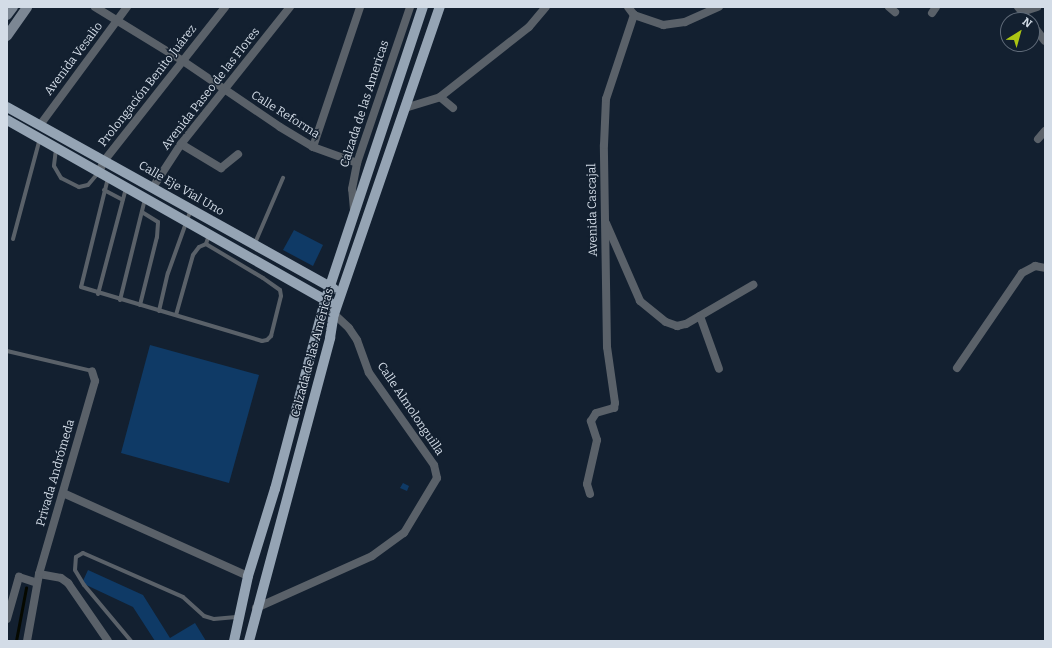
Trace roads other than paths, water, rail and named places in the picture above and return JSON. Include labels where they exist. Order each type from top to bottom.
[{"type":"main road","name":"Calzada de las Américas","points":[[234,641],[248,576],[275,489],[329,287],[423,7]]},
{"type":"main road","name":"Calzada de las Américas","points":[[249,641],[256,608],[304,435],[335,310],[440,7]]},
{"type":"main road","name":"Calle Eje Vial Uno","points":[[7,107],[153,187],[254,246],[329,287],[342,292]]},
{"type":"main road","name":"Calle Eje Vial Uno","points":[[7,120],[127,186],[185,221],[208,239],[335,310]]},
{"type":"street","points":[[7,15],[13,7]]},
{"type":"street","points":[[7,36],[27,7]]},
{"type":"street","name":"Calle Reforma","points":[[95,7],[183,61],[313,147],[357,163]]},
{"type":"street","name":"Avenida Vesalio","points":[[40,125],[127,7]]},
{"type":"street","name":"Prolongación Benito Juárez","points":[[103,174],[104,161],[224,7]]},
{"type":"street","name":"Avenida Paseo de las Flores","points":[[153,187],[181,144],[290,7]]},
{"type":"street","points":[[313,147],[360,7]]},
{"type":"street","name":"Calzada de las Americas","points":[[354,210],[352,189],[357,163],[410,7]]},
{"type":"street","points":[[405,108],[440,98],[529,27],[546,7]]},
{"type":"street","points":[[628,7],[634,15],[663,25],[685,22],[719,7]]},
{"type":"street","points":[[1020,9],[1037,7]]},
{"type":"street","name":"Avenida Cascajal","points":[[590,494],[588,484],[597,440],[591,421],[596,413],[614,408],[607,347],[605,220],[606,99],[634,15]]},
{"type":"street","points":[[440,98],[453,108]]},
{"type":"street","points":[[1038,139],[1045,131]]},
{"type":"street","points":[[181,144],[221,168],[238,154]]},
{"type":"street","points":[[605,220],[640,301],[652,314],[677,326],[686,324],[753,285]]},
{"type":"street","points":[[957,368],[1022,273],[1035,266],[1045,268]]},
{"type":"street","name":"Calle Almolonguilla","points":[[256,608],[372,556],[404,533],[437,478],[434,465],[369,373],[357,340],[335,310]]},
{"type":"street","points":[[700,316],[719,370]]},
{"type":"street","name":"Privada Andrómeda","points":[[27,641],[38,578],[95,381],[92,371]]},
{"type":"street","points":[[62,493],[248,576]]},
{"type":"street","points":[[7,619],[20,577],[61,578],[68,583],[108,641]]},
{"type":"lane","points":[[13,239],[40,138]]},
{"type":"lane","points":[[56,147],[54,166],[62,178],[79,187],[88,185],[103,174]]},
{"type":"lane","points":[[103,174],[104,190],[80,284],[81,287],[98,294],[176,315],[262,341],[271,336],[281,296],[280,290],[208,239],[199,246],[193,255],[176,315]]},
{"type":"lane","points":[[254,246],[283,178]]},
{"type":"lane","points":[[98,294],[127,186]]},
{"type":"lane","points":[[104,190],[123,200]]},
{"type":"lane","points":[[120,300],[145,197]]},
{"type":"lane","points":[[159,311],[185,221],[191,209]]},
{"type":"lane","points":[[140,305],[158,236],[158,222],[142,212]]},
{"type":"lane","points":[[7,352],[92,371]]},
{"type":"lane","points":[[131,641],[84,585],[75,570],[76,557],[83,553],[183,597],[204,616],[214,619],[239,617]]},
{"type":"waterway","points":[[16,641],[26,588]]}]
